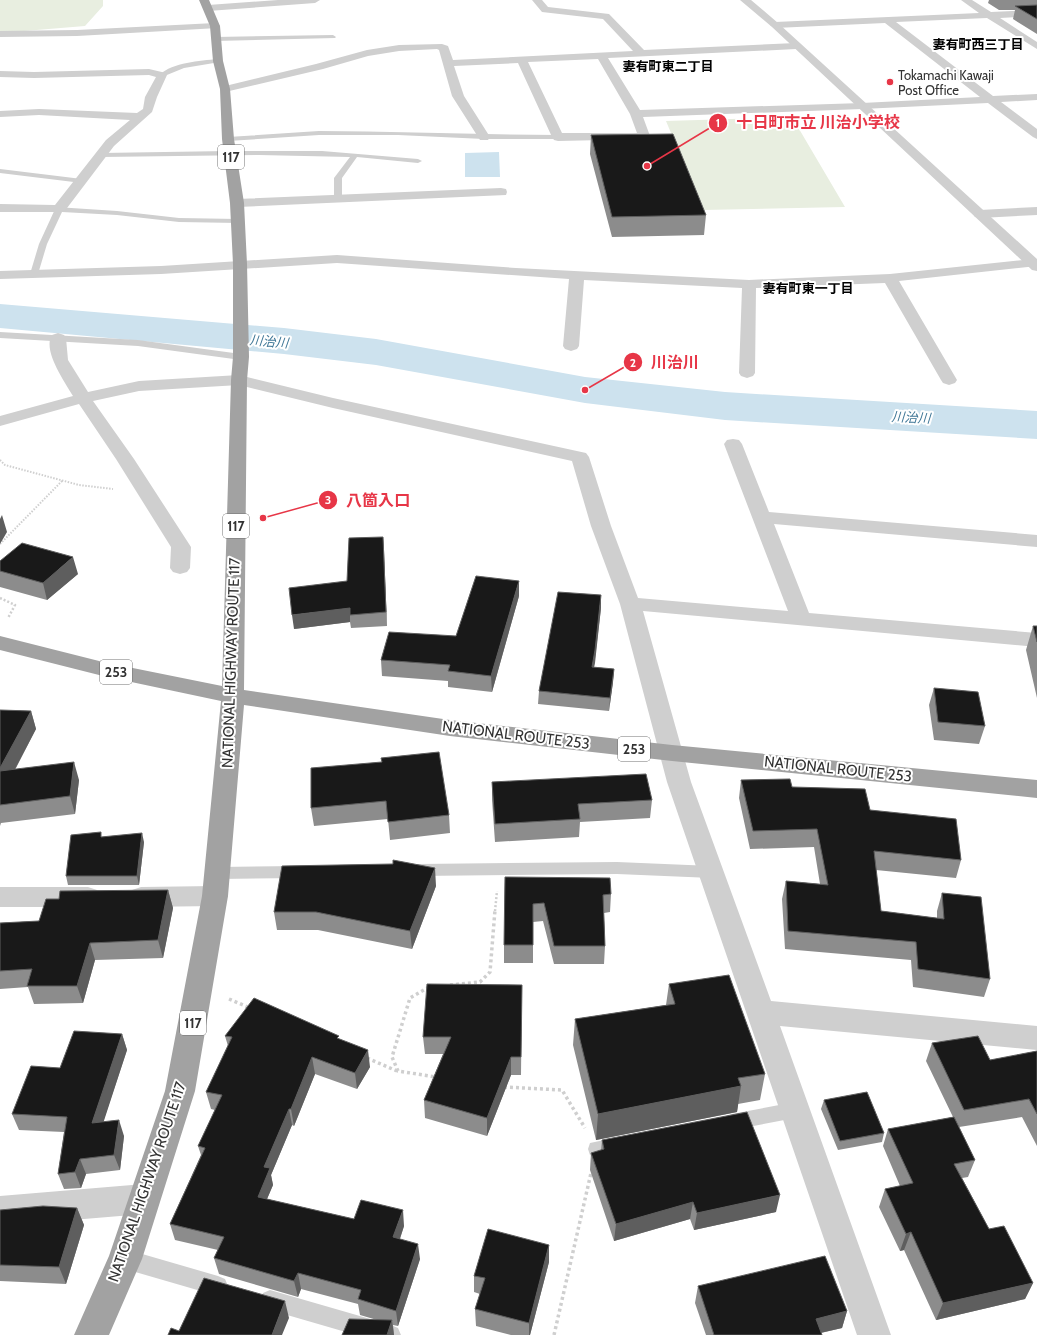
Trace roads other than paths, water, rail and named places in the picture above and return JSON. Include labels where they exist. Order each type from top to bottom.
[{"type":"highway","name":"NATIONAL HIGHWAY ROUTE 117","points":[[90,1335],[125,1259],[180,1091],[217,884],[233,696],[239,380],[241,357],[240,264],[237,203],[228,139],[225,89],[218,61],[215,26],[206,4]]},
{"type":"highway","name":"NATIONAL ROUTE 253","points":[[0,643],[103,669],[233,696],[450,728],[672,753],[1037,789]]},
{"type":"street","points":[[206,4],[315,0]]},
{"type":"street","points":[[538,0],[545,10],[606,16],[642,54]]},
{"type":"street","points":[[746,0],[1035,265]]},
{"type":"street","points":[[966,0],[1037,46]]},
{"type":"street","points":[[775,25],[1037,14]]},
{"type":"street","points":[[887,20],[1037,136]]},
{"type":"street","points":[[0,34],[77,33],[215,26]]},
{"type":"street","points":[[0,40],[68,37],[77,33]]},
{"type":"street","points":[[225,89],[379,51],[438,46],[444,48],[458,96],[484,136]]},
{"type":"street","points":[[448,63],[796,46]]},
{"type":"street","points":[[522,60],[558,137],[644,136],[636,114],[602,56]]},
{"type":"street","points":[[0,74],[34,75],[149,72],[162,74],[151,97],[148,110],[142,117],[110,143],[59,209],[0,208]]},
{"type":"street","points":[[636,114],[862,106],[1037,97]]},
{"type":"street","points":[[0,114],[39,112],[142,117]]},
{"type":"street","points":[[237,203],[501,192]]},
{"type":"street","points":[[980,214],[1037,211]]},
{"type":"street","points":[[0,275],[153,270],[337,259],[577,275],[749,284],[890,278],[1035,265]]},
{"type":"street","points":[[571,346],[577,275]]},
{"type":"street","points":[[890,278],[949,380]]},
{"type":"street","points":[[747,373],[749,284]]},
{"type":"street","points":[[58,338],[60,360],[83,398],[181,546],[180,568]]},
{"type":"street","points":[[0,421],[83,398],[139,386],[239,380],[333,403],[580,457],[601,526],[630,604],[679,782],[874,1335]]},
{"type":"street","points":[[733,444],[801,619]]},
{"type":"street","points":[[761,517],[1037,541]]},
{"type":"street","points":[[630,604],[1037,640]]},
{"type":"street","points":[[0,897],[217,884]]},
{"type":"street","points":[[760,1012],[1037,1038]]},
{"type":"street","points":[[0,1211],[144,1199]]},
{"type":"lane","points":[[215,39],[333,37]]},
{"type":"lane","points":[[162,74],[174,68],[189,64],[218,61]]},
{"type":"lane","points":[[228,139],[319,133],[558,137]]},
{"type":"lane","points":[[101,156],[230,152],[355,155],[418,161]]},
{"type":"lane","points":[[338,198],[338,178],[355,155]]},
{"type":"lane","points":[[0,171],[82,181]]},
{"type":"lane","points":[[34,274],[43,244],[59,209],[118,213],[179,220],[238,221]]},
{"type":"lane","points":[[0,335],[138,343],[241,357]]},
{"type":"lane","points":[[404,870],[617,868],[712,872]]},
{"type":"lane","points":[[217,884],[317,872]]},
{"type":"lane","points":[[719,1125],[795,1110]]},
{"type":"lane","points":[[597,1149],[635,1142]]},
{"type":"lane","points":[[125,1259],[391,1335]]},
{"type":"water","points":[[499,152],[500,177],[465,177],[465,153]]},
{"type":"waterway","name":"川治川","points":[[0,316],[284,341],[376,352],[585,390],[725,406],[1037,425]]},
{"type":"place","name":"Tokamachi Kawaji Post Office","points":[[890,82]]},
{"type":"place","name":"十日町市立 川治小学校","points":[[647,166]]},
{"type":"place","name":"川治川","points":[[585,390]]},
{"type":"place","name":"八箇入口","points":[[263,518]]},
{"type":"district","name":"妻有町西三丁目","points":[[978,44]]},
{"type":"district","name":"妻有町東二丁目","points":[[668,66]]},
{"type":"district","name":"妻有町東一丁目","points":[[808,288]]}]
